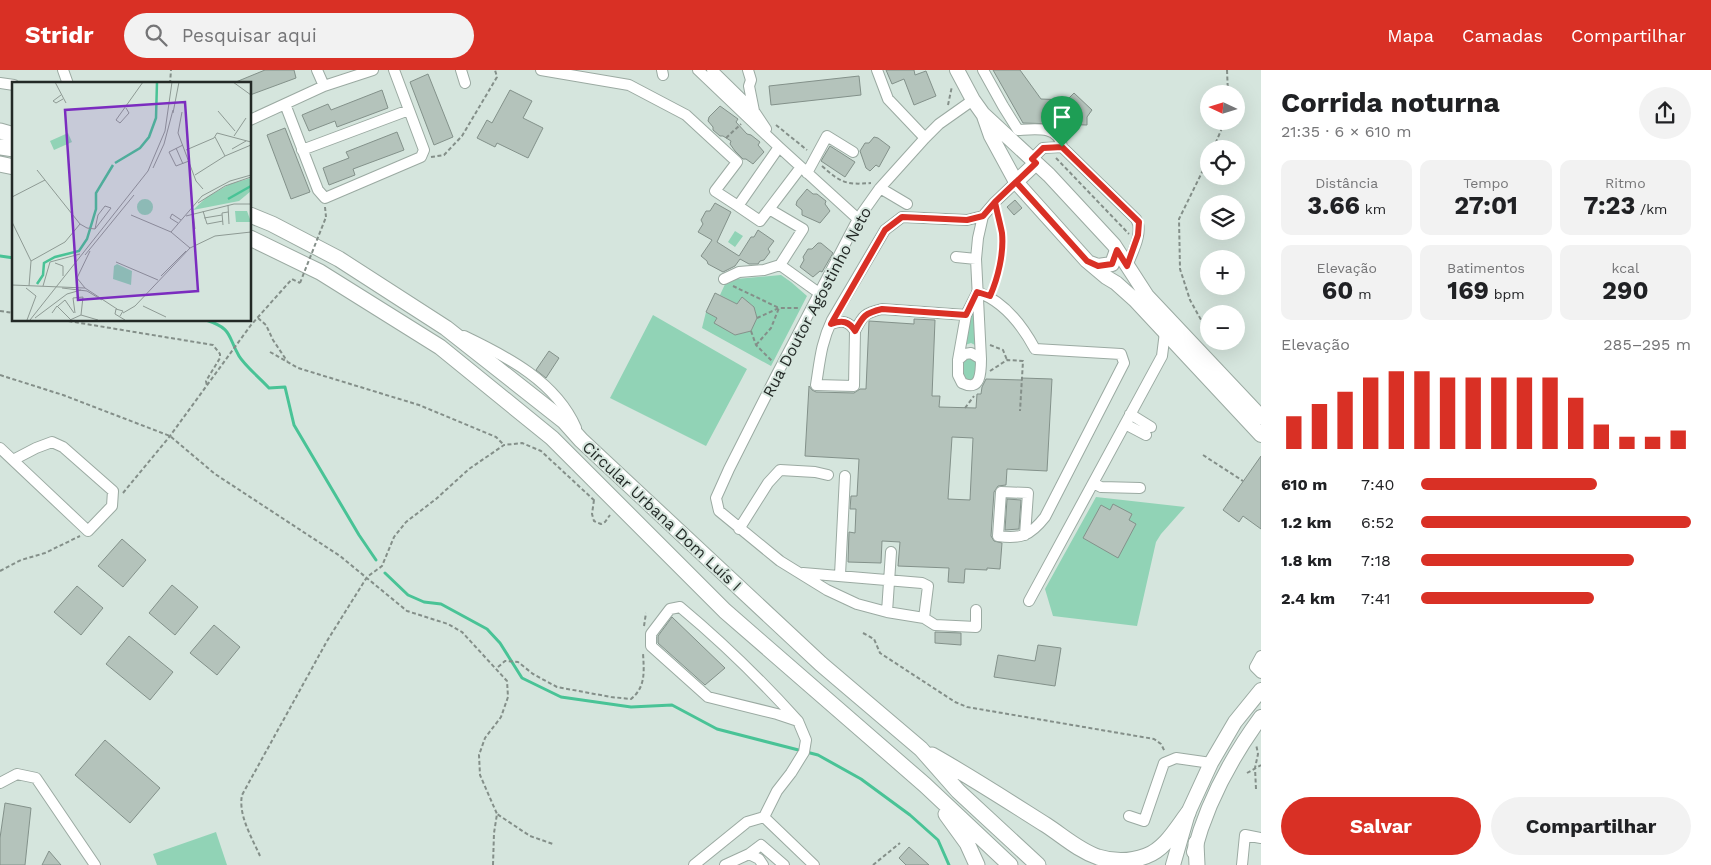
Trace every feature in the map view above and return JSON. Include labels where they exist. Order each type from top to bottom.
[{"type":"highway","name":"Circular Urbana Dom Luís I","points":[[251,215],[272,224],[339,259],[446,328],[564,421],[581,440],[821,664],[921,748],[958,790],[1038,865]]},
{"type":"highway","name":"Circular Urbana Dom Luís I","points":[[251,238],[320,272],[448,353],[552,438],[725,611],[925,785],[1010,865]]},
{"type":"highway","points":[[921,748],[971,777],[1049,827],[1077,848],[1117,862],[1148,856],[1163,846],[1188,813]]},
{"type":"highway","points":[[925,785],[967,843],[977,865]]},
{"type":"highway","points":[[1196,843],[1197,865]]},
{"type":"main road","points":[[960,75],[973,100],[983,114],[1034,161],[1117,250],[1148,296],[1162,313],[1261,416]]},
{"type":"main road","points":[[983,114],[991,136],[1016,182],[1087,261],[1106,277],[1116,282],[1135,300],[1261,435]]},
{"type":"main road","points":[[1016,182],[1034,161]]},
{"type":"main road","points":[[1087,261],[1098,266],[1112,264],[1117,250]]},
{"type":"main road","points":[[1174,865],[1188,813],[1211,763],[1235,722],[1261,690]]},
{"type":"main road","points":[[1190,865],[1209,805],[1223,775],[1240,745],[1261,716]]},
{"type":"street","points":[[316,70],[324,86]]},
{"type":"street","points":[[251,120],[324,86],[373,70]]},
{"type":"street","points":[[285,104],[318,190],[325,198],[421,158],[424,150],[394,70]]},
{"type":"street","points":[[461,70],[465,83]]},
{"type":"street","points":[[541,70],[629,85],[686,115],[737,162],[715,191],[760,221],[815,158],[827,136],[853,152]]},
{"type":"street","points":[[698,70],[719,90],[762,121],[770,137],[779,147],[858,219]]},
{"type":"street","points":[[712,70],[751,114]]},
{"type":"street","points":[[748,70],[751,80],[749,86],[751,114]]},
{"type":"street","points":[[877,70],[888,99],[925,138]]},
{"type":"street","points":[[983,70],[1018,130],[1051,131],[1058,135],[1062,141],[1062,147],[1136,219],[1139,228],[1127,266]]},
{"type":"street","points":[[0,72],[6,84]]},
{"type":"street","name":"Rua Doutor Agostinho Neto","points":[[973,100],[939,124],[878,184],[811,308],[716,498],[719,511],[780,561],[827,590],[857,604],[887,612],[924,618],[935,625],[976,627],[976,610]]},
{"type":"street","points":[[302,150],[409,110]]},
{"type":"street","points":[[738,206],[779,147]]},
{"type":"street","points":[[1034,161],[1043,148],[1062,147]]},
{"type":"street","points":[[966,315],[882,309],[868,312],[855,331],[854,386],[816,385],[824,336],[885,230],[902,217],[967,220],[989,209],[1016,182]]},
{"type":"street","points":[[878,184],[907,204]]},
{"type":"street","points":[[979,203],[989,209]]},
{"type":"street","points":[[724,279],[739,272],[764,270],[780,265],[803,228],[769,209]]},
{"type":"street","points":[[977,292],[966,315],[958,360],[960,380],[966,385],[972,386],[979,380],[981,359],[976,259],[989,209]]},
{"type":"street","points":[[956,257],[976,259]]},
{"type":"street","points":[[780,265],[819,293]]},
{"type":"street","points":[[977,292],[990,296],[1021,325],[1036,349],[1121,354],[1124,363],[1044,517],[1026,535],[1016,538],[998,536],[1001,492],[1028,493],[1026,535]]},
{"type":"street","points":[[831,324],[844,321],[851,324],[855,331]]},
{"type":"street","points":[[1029,601],[1162,356],[1165,332]]},
{"type":"street","points":[[1162,356],[1182,350]]},
{"type":"street","points":[[958,360],[965,354],[972,353],[981,359]]},
{"type":"street","points":[[1125,424],[1149,431],[1130,414]]},
{"type":"street","points":[[0,448],[88,531],[112,506],[113,490],[63,447],[52,442],[13,460]]},
{"type":"street","points":[[739,529],[768,483],[780,470],[815,472],[828,475]]},
{"type":"street","points":[[840,575],[845,476]]},
{"type":"street","points":[[1093,483],[1100,486],[1140,488]]},
{"type":"street","points":[[887,612],[891,552]]},
{"type":"street","points":[[802,573],[922,583],[928,586],[924,618]]},
{"type":"street","points":[[694,865],[747,822],[764,817],[777,791],[791,773],[804,749],[806,740],[798,721],[769,689],[680,607],[670,609],[651,634],[652,646],[708,697],[798,721]]},
{"type":"street","points":[[1261,656],[1255,667],[1261,673]]},
{"type":"street","points":[[756,709],[767,705],[771,700],[769,689]]},
{"type":"street","points":[[1130,816],[1144,821],[1164,763],[1176,758],[1211,763]]},
{"type":"street","points":[[0,783],[18,774],[36,778],[95,865]]},
{"type":"street","points":[[764,817],[814,865]]},
{"type":"street","points":[[1242,865],[1245,835],[1261,838]]},
{"type":"street","points":[[725,865],[748,854],[760,845],[784,865]]},
{"type":"street","points":[[748,854],[759,859],[763,865]]},
{"type":"path","points":[[421,158],[444,155],[462,136],[497,77],[495,70]]},
{"type":"path","points":[[1227,70],[1228,85]]},
{"type":"path","points":[[948,107],[951,86],[960,75]]},
{"type":"path","points":[[718,145],[751,114]]},
{"type":"path","points":[[771,120],[804,146],[840,181],[855,184],[878,184]]},
{"type":"path","points":[[1043,148],[1058,159],[1135,243]]},
{"type":"path","points":[[1200,176],[1179,219],[1180,269],[1190,300],[1200,318]]},
{"type":"path","points":[[989,209],[1002,235],[1000,262],[990,296]]},
{"type":"path","points":[[112,506],[170,436],[251,325],[292,279],[300,283],[326,217]]},
{"type":"path","points":[[734,286],[779,308]]},
{"type":"path","points":[[756,345],[771,328],[779,308]]},
{"type":"path","points":[[757,318],[779,308],[811,308]]},
{"type":"path","points":[[258,318],[266,325],[273,340],[288,362]]},
{"type":"path","points":[[68,321],[213,346],[220,354],[220,358],[206,381],[206,386]]},
{"type":"path","points":[[751,331],[756,345],[780,369]]},
{"type":"path","points":[[989,344],[1002,350],[1007,360]]},
{"type":"path","points":[[270,352],[298,368],[418,405],[496,437],[504,445]]},
{"type":"path","points":[[986,373],[1007,360],[1023,361],[1020,411]]},
{"type":"path","points":[[0,375],[63,395],[170,436],[215,474],[340,556],[407,611],[448,624],[462,632],[508,681],[508,697],[501,717],[485,738],[479,755],[480,776],[498,814],[530,836],[553,844]]},
{"type":"path","points":[[260,856],[247,826],[240,802],[242,795],[327,641],[366,577],[382,566],[394,537],[406,522],[436,499],[469,469],[504,445],[522,442],[541,451],[600,505]]},
{"type":"path","points":[[1202,455],[1243,481]]},
{"type":"path","points":[[594,500],[592,514],[594,521],[601,524],[605,522],[610,514],[605,510]]},
{"type":"path","points":[[0,570],[21,560],[45,553],[88,531]]},
{"type":"path","points":[[644,632],[646,613]]},
{"type":"path","points":[[863,633],[874,639],[880,653],[961,705],[1010,715],[1154,738],[1160,744],[1169,761]]},
{"type":"path","points":[[497,668],[505,661],[517,662],[557,687],[631,699],[639,692],[644,675],[643,648]]},
{"type":"path","points":[[1256,742],[1258,754],[1256,789]]},
{"type":"path","points":[[1247,773],[1261,765]]},
{"type":"path","points":[[492,865],[494,833],[498,814]]},
{"type":"path","points":[[873,865],[900,843]]},
{"type":"green space","points":[[735,231],[743,236],[735,247],[728,242]]},
{"type":"green space","points":[[781,275],[807,296],[771,366],[702,328],[706,312],[717,318],[715,323],[735,335],[751,331],[757,318],[754,307],[742,297],[737,304],[720,295],[726,282],[736,279]]},
{"type":"green space","points":[[973,309],[977,346],[971,343],[965,345]]},
{"type":"green space","points":[[653,315],[747,369],[706,446],[610,398]]},
{"type":"green space","points":[[966,357],[975,358],[979,363],[973,381],[965,381],[961,376],[962,361]]},
{"type":"green space","points":[[1096,497],[1185,507],[1156,542],[1137,626],[1053,616],[1045,589]]},
{"type":"green space","points":[[216,832],[227,865],[157,865],[153,854]]},
{"type":"building","points":[[265,70],[294,70],[296,78],[251,95],[251,82],[236,82]]},
{"type":"building","points":[[886,70],[914,70],[915,75],[926,71],[936,96],[914,105],[904,79],[892,84]]},
{"type":"building","points":[[993,70],[1020,70],[1041,99],[1067,100],[1074,93],[1092,110],[1087,117],[1087,125],[1023,123]]},
{"type":"building","points":[[428,74],[453,137],[434,145],[410,82]]},
{"type":"building","points":[[859,76],[861,95],[771,105],[769,86]]},
{"type":"building","points":[[382,90],[388,108],[337,127],[335,121],[309,131],[302,115],[328,104],[331,110]]},
{"type":"building","points":[[510,90],[532,101],[523,118],[543,128],[528,158],[497,143],[495,147],[477,138],[487,120],[492,123]]},
{"type":"building","points":[[720,106],[738,119],[736,122],[747,134],[760,142],[758,145],[764,152],[753,164],[743,159],[735,151],[730,144],[731,141],[713,130],[708,121],[709,117]]},
{"type":"building","points":[[285,128],[310,192],[291,199],[267,135]]},
{"type":"building","points":[[397,132],[404,150],[353,169],[355,175],[329,185],[323,168],[349,158],[346,152]]},
{"type":"building","points":[[874,137],[890,147],[879,167],[876,165],[870,171],[866,168],[860,151],[865,143],[869,143]]},
{"type":"building","points":[[830,146],[855,162],[845,177],[821,161]]},
{"type":"building","points":[[807,189],[826,201],[825,204],[830,211],[820,223],[802,215],[802,210],[796,205]]},
{"type":"building","points":[[1015,200],[1022,208],[1014,215],[1007,207]]},
{"type":"building","points":[[715,203],[731,212],[717,242],[739,256],[751,237],[754,237],[758,230],[774,241],[768,249],[770,252],[764,260],[758,264],[749,264],[740,259],[735,266],[723,272],[708,264],[701,256],[712,240],[698,232],[703,224],[701,220],[706,211],[710,211]]},
{"type":"building","points":[[818,243],[821,243],[833,253],[822,272],[820,271],[813,277],[800,267],[808,249],[812,249]]},
{"type":"building","points":[[715,293],[737,304],[742,297],[754,307],[757,318],[751,331],[735,335],[714,323],[717,318],[706,312]]},
{"type":"building","points":[[914,319],[935,320],[932,396],[940,396],[939,407],[976,408],[977,394],[981,394],[986,379],[1052,379],[1047,471],[1007,469],[1006,485],[998,486],[994,492],[991,536],[994,541],[1002,543],[1000,569],[965,569],[964,583],[948,582],[949,568],[898,566],[900,542],[882,541],[881,563],[848,562],[849,532],[855,533],[856,509],[850,509],[851,496],[857,496],[859,459],[805,456],[809,386],[816,392],[854,393],[860,389],[866,389],[869,321],[914,324]],"holes":[[[952,437],[973,438],[970,500],[948,499]]]},
{"type":"building","points":[[549,351],[559,358],[546,378],[536,370]]},
{"type":"building","points":[[1261,456],[1261,529],[1243,516],[1239,522],[1223,510]]},
{"type":"building","points":[[1007,499],[1021,500],[1019,529],[1005,530]]},
{"type":"building","points":[[1113,504],[1132,514],[1129,520],[1136,524],[1118,558],[1083,538],[1101,505],[1110,510]]},
{"type":"building","points":[[122,539],[146,560],[123,587],[98,566]]},
{"type":"building","points":[[172,585],[198,607],[175,635],[149,613]]},
{"type":"building","points":[[77,586],[103,608],[81,635],[54,612]]},
{"type":"building","points":[[672,617],[725,668],[705,685],[658,643],[658,636]]},
{"type":"building","points":[[214,625],[240,647],[217,675],[190,653]]},
{"type":"building","points":[[935,632],[961,633],[961,645],[935,643]]},
{"type":"building","points":[[129,636],[173,672],[150,700],[106,664]]},
{"type":"building","points":[[1038,645],[1061,648],[1055,686],[994,677],[998,655],[1035,661]]},
{"type":"building","points":[[105,740],[160,788],[130,823],[75,775]]},
{"type":"building","points":[[5,803],[31,808],[25,865],[0,865],[0,838]]},
{"type":"building","points":[[909,847],[929,865],[906,865],[899,858]]},
{"type":"building","points":[[49,851],[61,865],[42,865]]},
{"type":"waterway","points":[[0,256],[12,258]]},
{"type":"waterway","points":[[209,321],[221,326],[225,330],[242,360],[269,388],[285,387],[294,425],[359,535],[376,560]]},
{"type":"waterway","points":[[385,573],[408,595],[424,602],[441,604],[487,629],[500,643],[522,678],[561,697],[631,707],[672,705],[717,729],[818,755],[861,779],[910,815],[938,840],[949,865]]},
{"type":"route","points":[[1062,147],[1052,146],[1043,148],[1032,159],[1036,163],[995,202],[983,216],[967,220],[902,217],[885,230],[831,324],[844,321],[851,324],[855,331],[868,312],[882,309],[966,315],[977,292],[990,296],[994,286],[1000,262],[1002,235],[995,202],[1016,182],[1087,261],[1098,266],[1112,264],[1117,250],[1127,266],[1138,235],[1139,222],[1062,147]]}]
